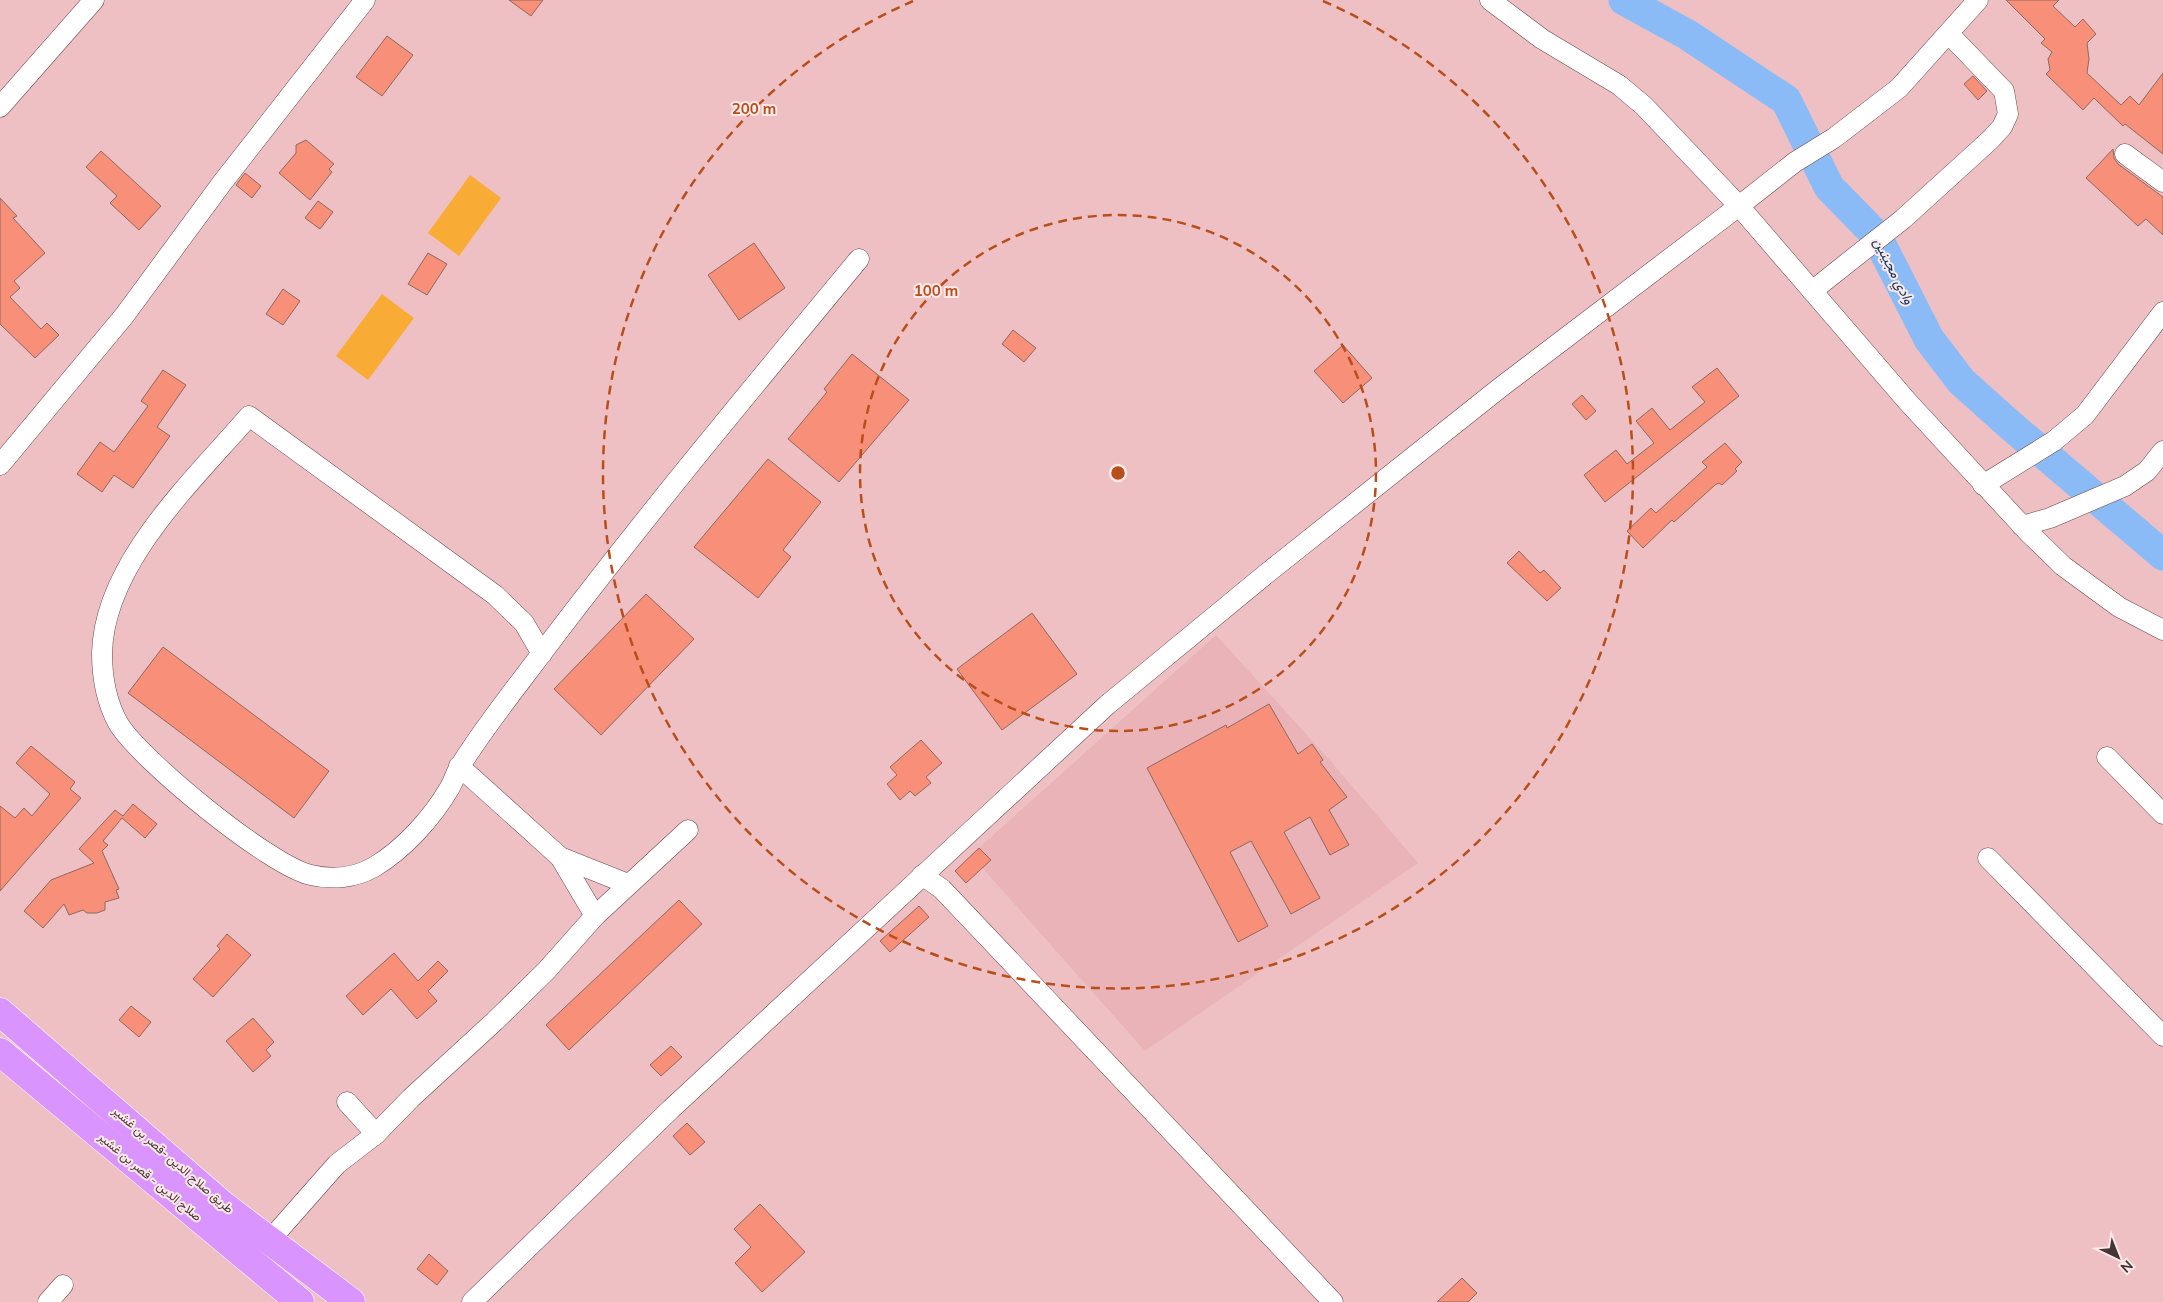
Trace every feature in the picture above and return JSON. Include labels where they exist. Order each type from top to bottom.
[{"type":"highway","name":"طريق صلاح الدين -قصر بن غشير","points":[[0,1012],[224,1206],[351,1302]]},
{"type":"highway","name":"صلاح الدين - قصر بن غشير","points":[[0,1052],[300,1302]]},
{"type":"street","points":[[0,107],[94,0]]},
{"type":"street","points":[[0,465],[124,316],[222,183],[365,0]]},
{"type":"street","points":[[1490,0],[1542,39],[1618,85],[1644,106],[1740,206],[1812,291],[1983,485],[2022,526],[2063,566],[2119,607],[2163,630]]},
{"type":"street","points":[[472,1302],[671,1109],[1107,706],[1266,574],[1501,387],[1740,206],[1794,162],[1834,138],[1900,88],[1978,0]]},
{"type":"street","points":[[1812,291],[1902,219],[2002,127],[2008,114],[2004,91],[1948,34]]},
{"type":"street","points":[[2125,154],[2163,182]]},
{"type":"street","points":[[542,654],[524,623],[495,595],[249,416],[157,524],[130,564],[112,600],[105,625],[102,651],[104,684],[109,705],[121,727],[145,754],[206,808],[278,861],[308,875],[342,878],[370,869],[394,854],[422,824],[450,788],[459,766],[659,500],[859,259]]},
{"type":"street","points":[[1983,485],[2012,465],[2054,441],[2085,415],[2163,312]]},
{"type":"street","points":[[2022,526],[2084,504],[2125,486],[2147,472],[2163,451]]},
{"type":"street","points":[[2107,757],[2163,814]]},
{"type":"street","points":[[459,766],[560,857],[595,916]]},
{"type":"street","points":[[270,1240],[337,1164],[376,1134],[411,1098],[540,977],[595,916],[688,830]]},
{"type":"street","points":[[560,857],[628,884]]},
{"type":"street","points":[[1988,858],[2163,1036]]},
{"type":"street","points":[[922,875],[942,889],[1333,1302]]},
{"type":"street","points":[[347,1102],[376,1134]]},
{"type":"street","points":[[48,1302],[63,1285]]},
{"type":"shaded area","points":[[470,175],[501,198],[459,256],[428,233]]},
{"type":"shaded area","points":[[382,294],[414,318],[368,380],[336,356]]},
{"type":"shaded area","points":[[1216,635],[1328,758],[1418,863],[1145,1051],[971,855]]},
{"type":"building","points":[[509,0],[543,0],[531,16]]},
{"type":"building","points":[[2006,0],[2059,0],[2053,6],[2075,27],[2083,19],[2096,34],[2087,43],[2089,59],[2087,73],[2121,105],[2130,96],[2139,105],[2163,73],[2163,154],[2125,124],[2123,126],[2094,98],[2083,110],[2046,74],[2050,70],[2048,59],[2052,52],[2041,43],[2045,39]]},
{"type":"building","points":[[387,36],[413,55],[382,96],[356,77]]},
{"type":"building","points":[[1973,76],[1987,91],[1978,100],[1964,84]]},
{"type":"building","points":[[306,140],[334,164],[329,169],[332,172],[310,200],[279,173],[296,153],[296,145]]},
{"type":"building","points":[[2113,149],[2114,158],[2118,164],[2163,197],[2163,235],[2146,219],[2138,226],[2086,178]]},
{"type":"building","points":[[101,151],[161,206],[139,230],[110,203],[117,196],[86,167]]},
{"type":"building","points":[[245,173],[261,186],[252,198],[236,185]]},
{"type":"building","points":[[0,198],[17,216],[13,218],[45,253],[14,281],[20,288],[10,297],[41,329],[47,323],[59,335],[35,358],[0,324]]},
{"type":"building","points":[[318,201],[333,212],[320,229],[305,218]]},
{"type":"building","points":[[754,243],[785,288],[739,320],[708,275]]},
{"type":"building","points":[[428,253],[447,264],[427,295],[408,284]]},
{"type":"building","points":[[283,289],[300,301],[283,325],[266,314]]},
{"type":"building","points":[[1013,330],[1036,348],[1024,362],[1002,344]]},
{"type":"building","points":[[1343,345],[1372,378],[1343,403],[1314,371]]},
{"type":"building","points":[[852,354],[909,400],[839,482],[788,439],[827,392],[824,389]]},
{"type":"building","points":[[1717,368],[1739,396],[1605,502],[1584,475],[1616,450],[1627,464],[1654,443],[1636,421],[1652,408],[1670,430],[1705,402],[1692,387]]},
{"type":"building","points":[[163,370],[186,385],[157,427],[170,436],[133,488],[114,475],[102,492],[77,474],[100,442],[114,452],[148,406],[141,401]]},
{"type":"building","points":[[1582,395],[1596,411],[1586,420],[1572,404]]},
{"type":"building","points":[[1725,443],[1742,462],[1735,469],[1737,471],[1722,485],[1719,483],[1715,485],[1674,522],[1672,520],[1643,548],[1627,531],[1651,508],[1656,513],[1707,467],[1702,462]]},
{"type":"building","points":[[768,459],[821,502],[783,550],[791,557],[758,598],[694,547]]},
{"type":"building","points":[[1519,551],[1540,573],[1544,570],[1561,588],[1547,601],[1507,563]]},
{"type":"building","points":[[646,594],[694,639],[601,735],[554,689]]},
{"type":"building","points":[[1032,613],[1077,674],[1002,730],[957,669]]},
{"type":"building","points":[[163,647],[329,771],[294,818],[128,693]]},
{"type":"building","points":[[1269,704],[1298,754],[1312,744],[1323,760],[1320,762],[1347,797],[1329,810],[1349,845],[1330,855],[1310,817],[1284,832],[1320,898],[1291,914],[1251,841],[1230,852],[1268,926],[1238,942],[1147,768],[1226,725],[1227,728]]},
{"type":"building","points":[[921,740],[942,763],[926,777],[931,783],[915,796],[910,791],[900,800],[887,784],[897,775],[890,767]]},
{"type":"building","points":[[31,746],[75,782],[70,789],[81,798],[0,891],[0,806],[15,818],[24,808],[32,816],[50,794],[16,763]]},
{"type":"building","points":[[133,804],[157,824],[145,838],[122,818],[103,841],[108,845],[102,851],[119,889],[116,890],[119,898],[105,902],[105,910],[97,913],[87,913],[83,910],[69,915],[64,904],[43,928],[24,911],[51,880],[94,863],[79,849],[115,810],[123,816]]},
{"type":"building","points":[[979,848],[991,860],[966,883],[955,871]]},
{"type":"building","points":[[679,900],[702,924],[569,1050],[546,1025]]},
{"type":"building","points":[[919,906],[929,917],[890,952],[880,941]]},
{"type":"building","points":[[227,934],[251,955],[213,997],[193,979],[220,949],[217,946]]},
{"type":"building","points":[[394,953],[418,981],[438,961],[448,971],[428,991],[437,1001],[417,1019],[391,989],[363,1015],[346,996]]},
{"type":"building","points":[[131,1006],[151,1022],[139,1037],[119,1020]]},
{"type":"building","points":[[253,1018],[274,1042],[266,1050],[271,1056],[253,1072],[226,1041]]},
{"type":"building","points":[[671,1046],[682,1057],[661,1076],[650,1065]]},
{"type":"building","points":[[687,1123],[705,1142],[690,1155],[673,1136]]},
{"type":"building","points":[[760,1204],[805,1252],[762,1292],[735,1263],[751,1247],[734,1229]]},
{"type":"building","points":[[429,1254],[448,1271],[437,1285],[417,1269]]},
{"type":"building","points":[[1462,1278],[1477,1293],[1468,1302],[1437,1302]]},
{"type":"waterway","name":"وادي مجينين","points":[[1624,0],[1688,35],[1786,100],[1829,187],[1876,235],[1929,339],[1961,381],[2163,555]]}]
